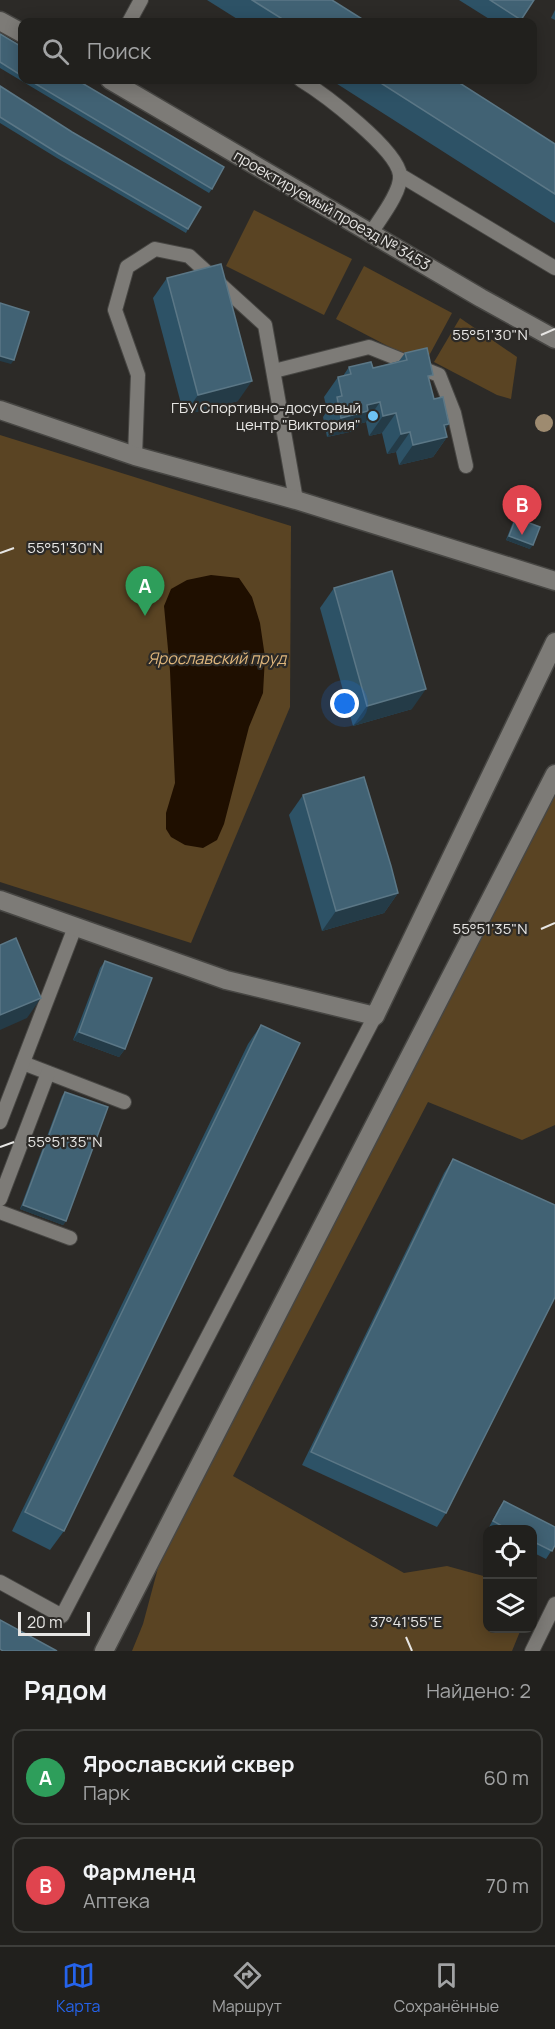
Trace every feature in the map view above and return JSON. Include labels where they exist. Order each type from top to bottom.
[{"type":"street","points":[[0,21],[18,31]]},
{"type":"street","name":"проектируемый проезд № 3453","points":[[117,84],[555,339]]},
{"type":"street","points":[[0,410],[135,456],[296,500],[555,581]]},
{"type":"street","points":[[2,902],[225,980],[375,1016],[555,642]]},
{"type":"street","points":[[104,1651],[555,774]]},
{"type":"lane","points":[[131,18],[141,0]]},
{"type":"lane","points":[[306,84],[357,121],[395,162],[400,175],[398,186],[371,233]]},
{"type":"lane","points":[[400,175],[555,268]]},
{"type":"lane","points":[[135,456],[138,375],[115,310],[127,267],[155,249],[189,256],[266,325],[296,500]]},
{"type":"lane","points":[[274,371],[369,347],[439,375],[454,413],[466,466]]},
{"type":"lane","points":[[0,1122],[75,927]]},
{"type":"lane","points":[[0,1582],[62,1616],[375,1016]]},
{"type":"lane","points":[[22,1063],[124,1102]]},
{"type":"lane","points":[[0,1199],[48,1073]]},
{"type":"lane","points":[[0,1212],[70,1238]]},
{"type":"lane","points":[[532,1651],[555,1604]]},
{"type":"shaded area","points":[[254,210],[352,259],[324,315],[226,266]]},
{"type":"shaded area","points":[[364,266],[452,313],[424,365],[336,319]]},
{"type":"shaded area","points":[[460,318],[517,357],[511,399],[497,395],[434,362]]},
{"type":"shaded area","points":[[0,435],[291,526],[290,707],[191,943],[0,882]]},
{"type":"shaded area","points":[[555,781],[555,1125],[522,1140],[428,1102],[233,1476],[404,1573],[447,1566],[483,1576],[483,1633],[519,1633],[512,1651],[132,1651],[143,1624],[162,1553]]},
{"type":"water","name":"Ярославский пруд","points":[[211,575],[239,578],[252,597],[260,623],[265,657],[263,693],[249,727],[224,824],[217,840],[203,848],[185,845],[171,837],[166,829],[166,813],[175,783],[170,671],[164,606],[171,589],[187,580]]},
{"type":"building","points":[[252,0],[332,0],[361,18],[281,18]]},
{"type":"building","points":[[490,0],[534,0],[522,18],[518,18]]},
{"type":"building","points":[[0,34],[18,45],[18,73],[0,62]]},
{"type":"building","points":[[36,84],[84,84],[224,167],[212,189]]},
{"type":"building","points":[[382,84],[461,84],[555,144],[555,194]]},
{"type":"building","points":[[0,86],[72,132],[201,207],[188,229],[0,117]]},
{"type":"building","points":[[221,264],[252,381],[198,395],[167,278]]},
{"type":"building","points":[[0,303],[29,312],[14,360],[0,356]]},
{"type":"building","points":[[427,348],[433,375],[428,376],[434,399],[443,397],[449,424],[444,425],[447,437],[413,445],[410,432],[401,434],[396,413],[383,416],[380,402],[367,405],[368,411],[341,418],[337,397],[342,396],[338,377],[351,374],[349,367],[371,362],[373,368],[407,360],[405,353]]},
{"type":"building","points":[[516,518],[540,527],[533,545],[509,536]]},
{"type":"building","points":[[392,571],[426,689],[367,706],[334,588]]},
{"type":"building","points":[[364,777],[398,893],[336,911],[303,795]]},
{"type":"building","points":[[16,938],[41,998],[0,1015],[0,945]]},
{"type":"building","points":[[105,961],[152,978],[125,1049],[79,1032]]},
{"type":"building","points":[[261,1025],[300,1043],[64,1531],[25,1512]]},
{"type":"building","points":[[65,1092],[108,1107],[66,1221],[23,1205]]},
{"type":"building","points":[[453,1159],[555,1205],[555,1297],[446,1513],[311,1452]]},
{"type":"building","points":[[504,1501],[555,1527],[555,1545],[552,1551],[537,1544],[537,1525],[500,1525],[493,1521]]},
{"type":"building","points":[[0,1620],[57,1651],[3,1651],[0,1649]]},
{"type":"place","name":"ГБУ Спортивно-досуговый центр \"Виктория\"","points":[[373,416]]},
{"type":"place","name":"Фармленд","points":[[522,535]]},
{"type":"place","name":"Ярославский сквер","points":[[145,616]]}]
